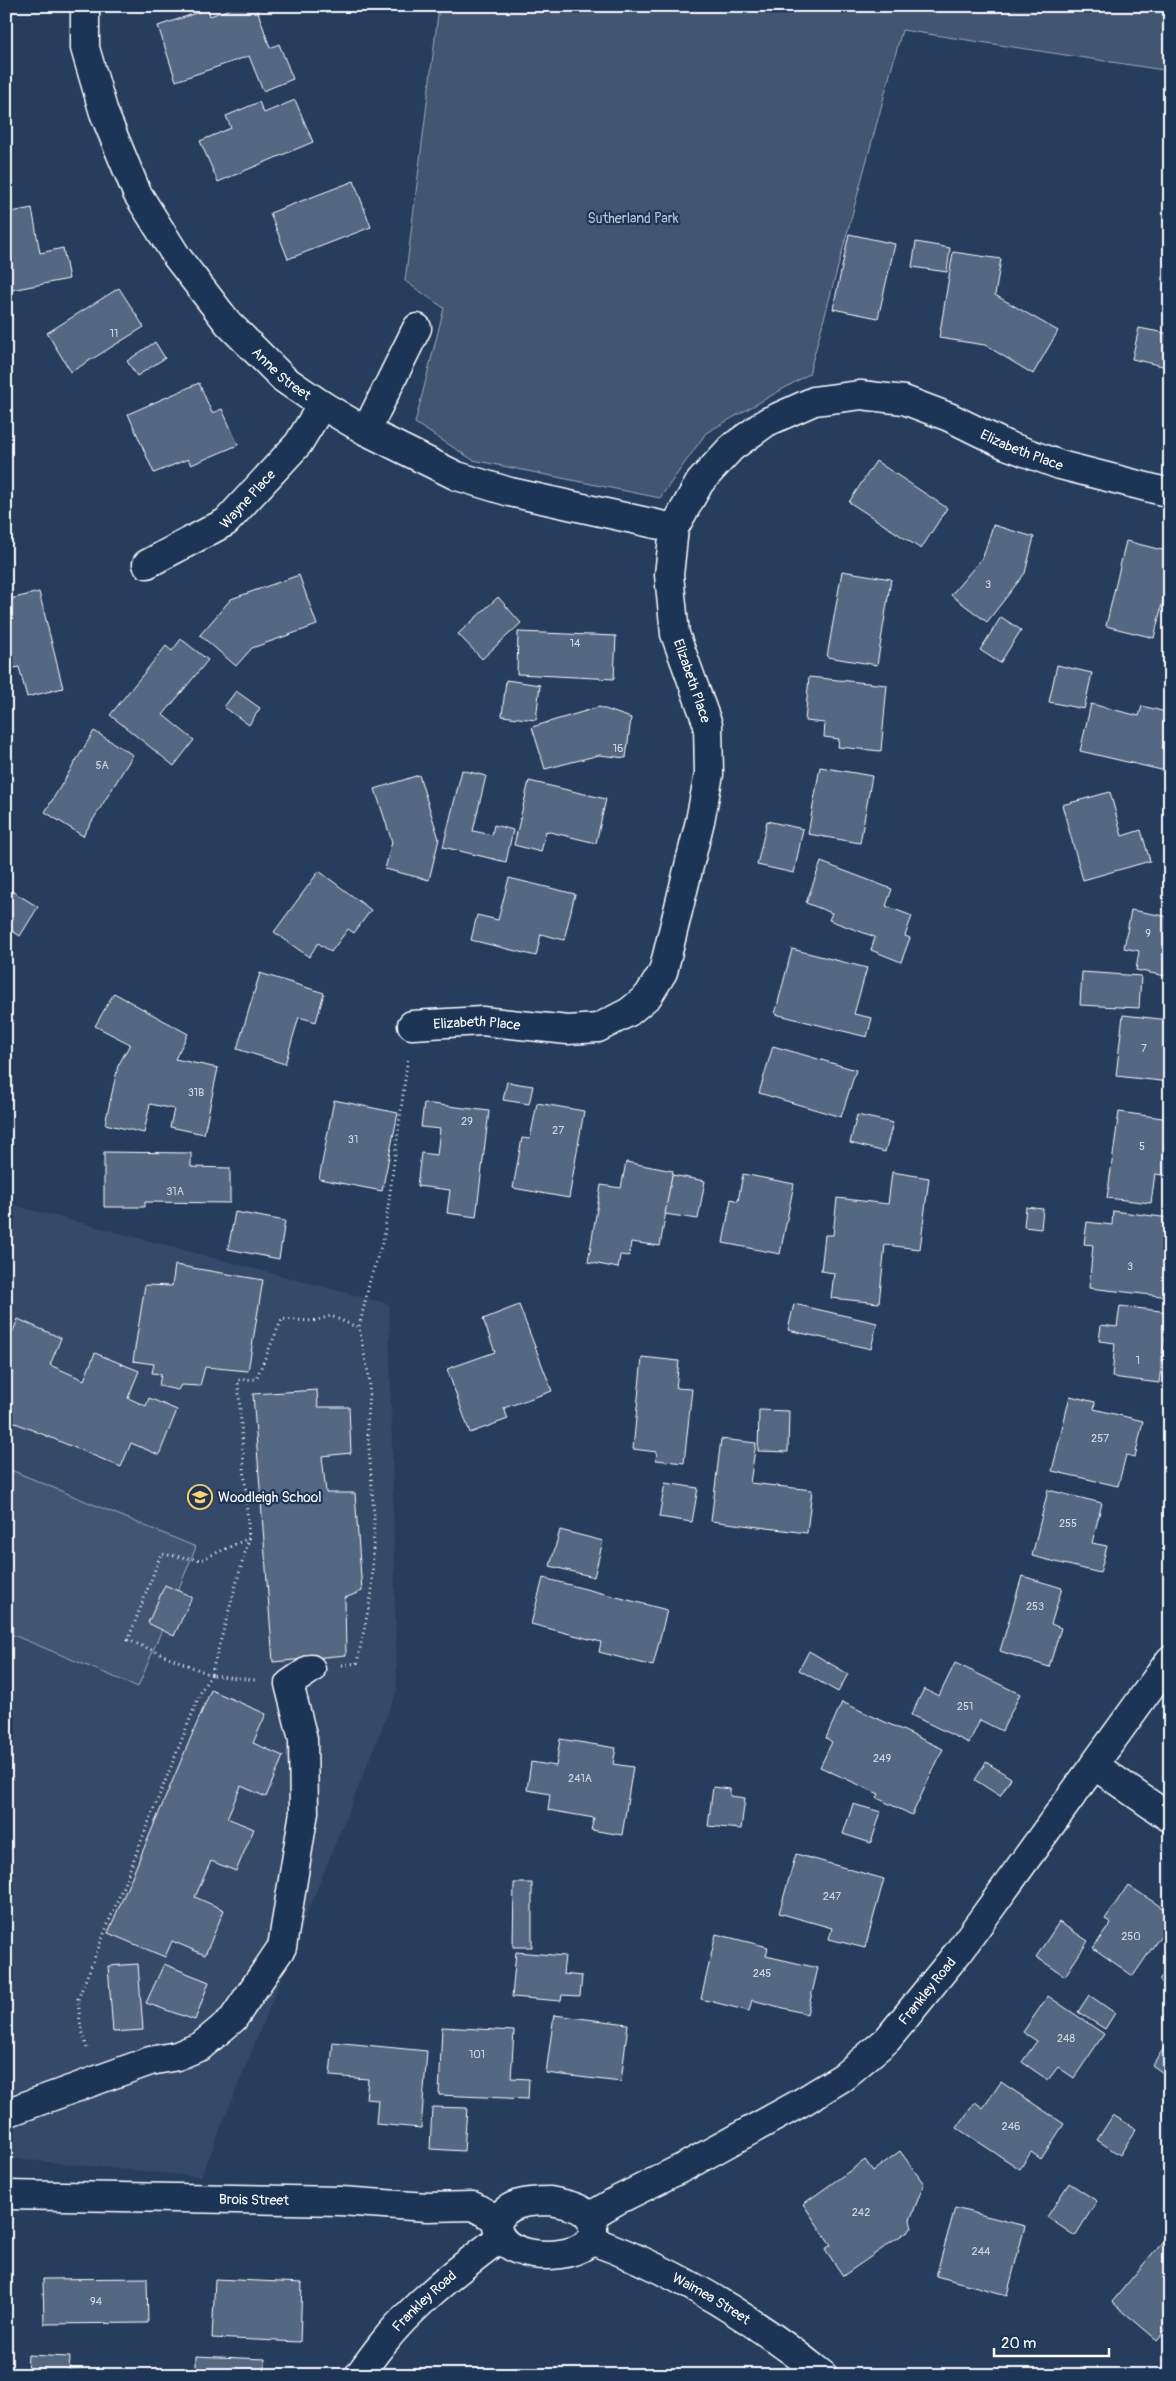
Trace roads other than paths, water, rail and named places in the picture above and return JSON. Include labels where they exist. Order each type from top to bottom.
[{"type":"street","name":"Anne Street","points":[[85,6],[85,48],[104,113],[137,192],[177,257],[228,323],[284,379],[366,432],[457,476],[510,492],[674,528]]},
{"type":"street","points":[[366,432],[416,328]]},
{"type":"street","name":"Elizabeth Place","points":[[412,1025],[482,1021],[568,1030],[598,1028],[629,1012],[648,996],[663,972],[700,821],[709,774],[708,725],[675,634],[669,575],[674,528],[700,482],[731,448],[767,422],[814,401],[861,396],[904,400],[949,417],[1006,445],[1060,465],[1170,493]]},
{"type":"street","name":"Wayne Place","points":[[148,564],[226,522],[298,444],[322,405]]},
{"type":"street","name":"Frankley Road","points":[[590,2228],[616,2200],[686,2166],[802,2102],[843,2077],[888,2040],[960,1950],[1170,1660]]},
{"type":"street","points":[[6,2113],[150,2061],[177,2056],[201,2046],[233,2019],[282,1947],[304,1812],[303,1739],[289,1684],[311,1669]]},
{"type":"street","points":[[1094,1764],[1170,1818]]},
{"type":"street","name":"Brois Street","points":[[6,2195],[321,2201],[426,2207],[473,2206],[499,2229]]},
{"type":"street","points":[[538,2201],[564,2203],[581,2210],[590,2228],[582,2248],[546,2255],[520,2251],[504,2242],[499,2229],[504,2211],[526,2202],[538,2201]]},
{"type":"street","name":"Waimea Street","points":[[590,2228],[618,2250],[697,2288],[750,2321],[823,2375]]},
{"type":"street","name":"Frankley Road","points":[[359,2375],[411,2312],[470,2260],[499,2229]]},
{"type":"place","name":"Woodleigh School","points":[[200,1497]]},
{"type":"park label","name":"Sutherland Park","points":[[633,218]]}]
